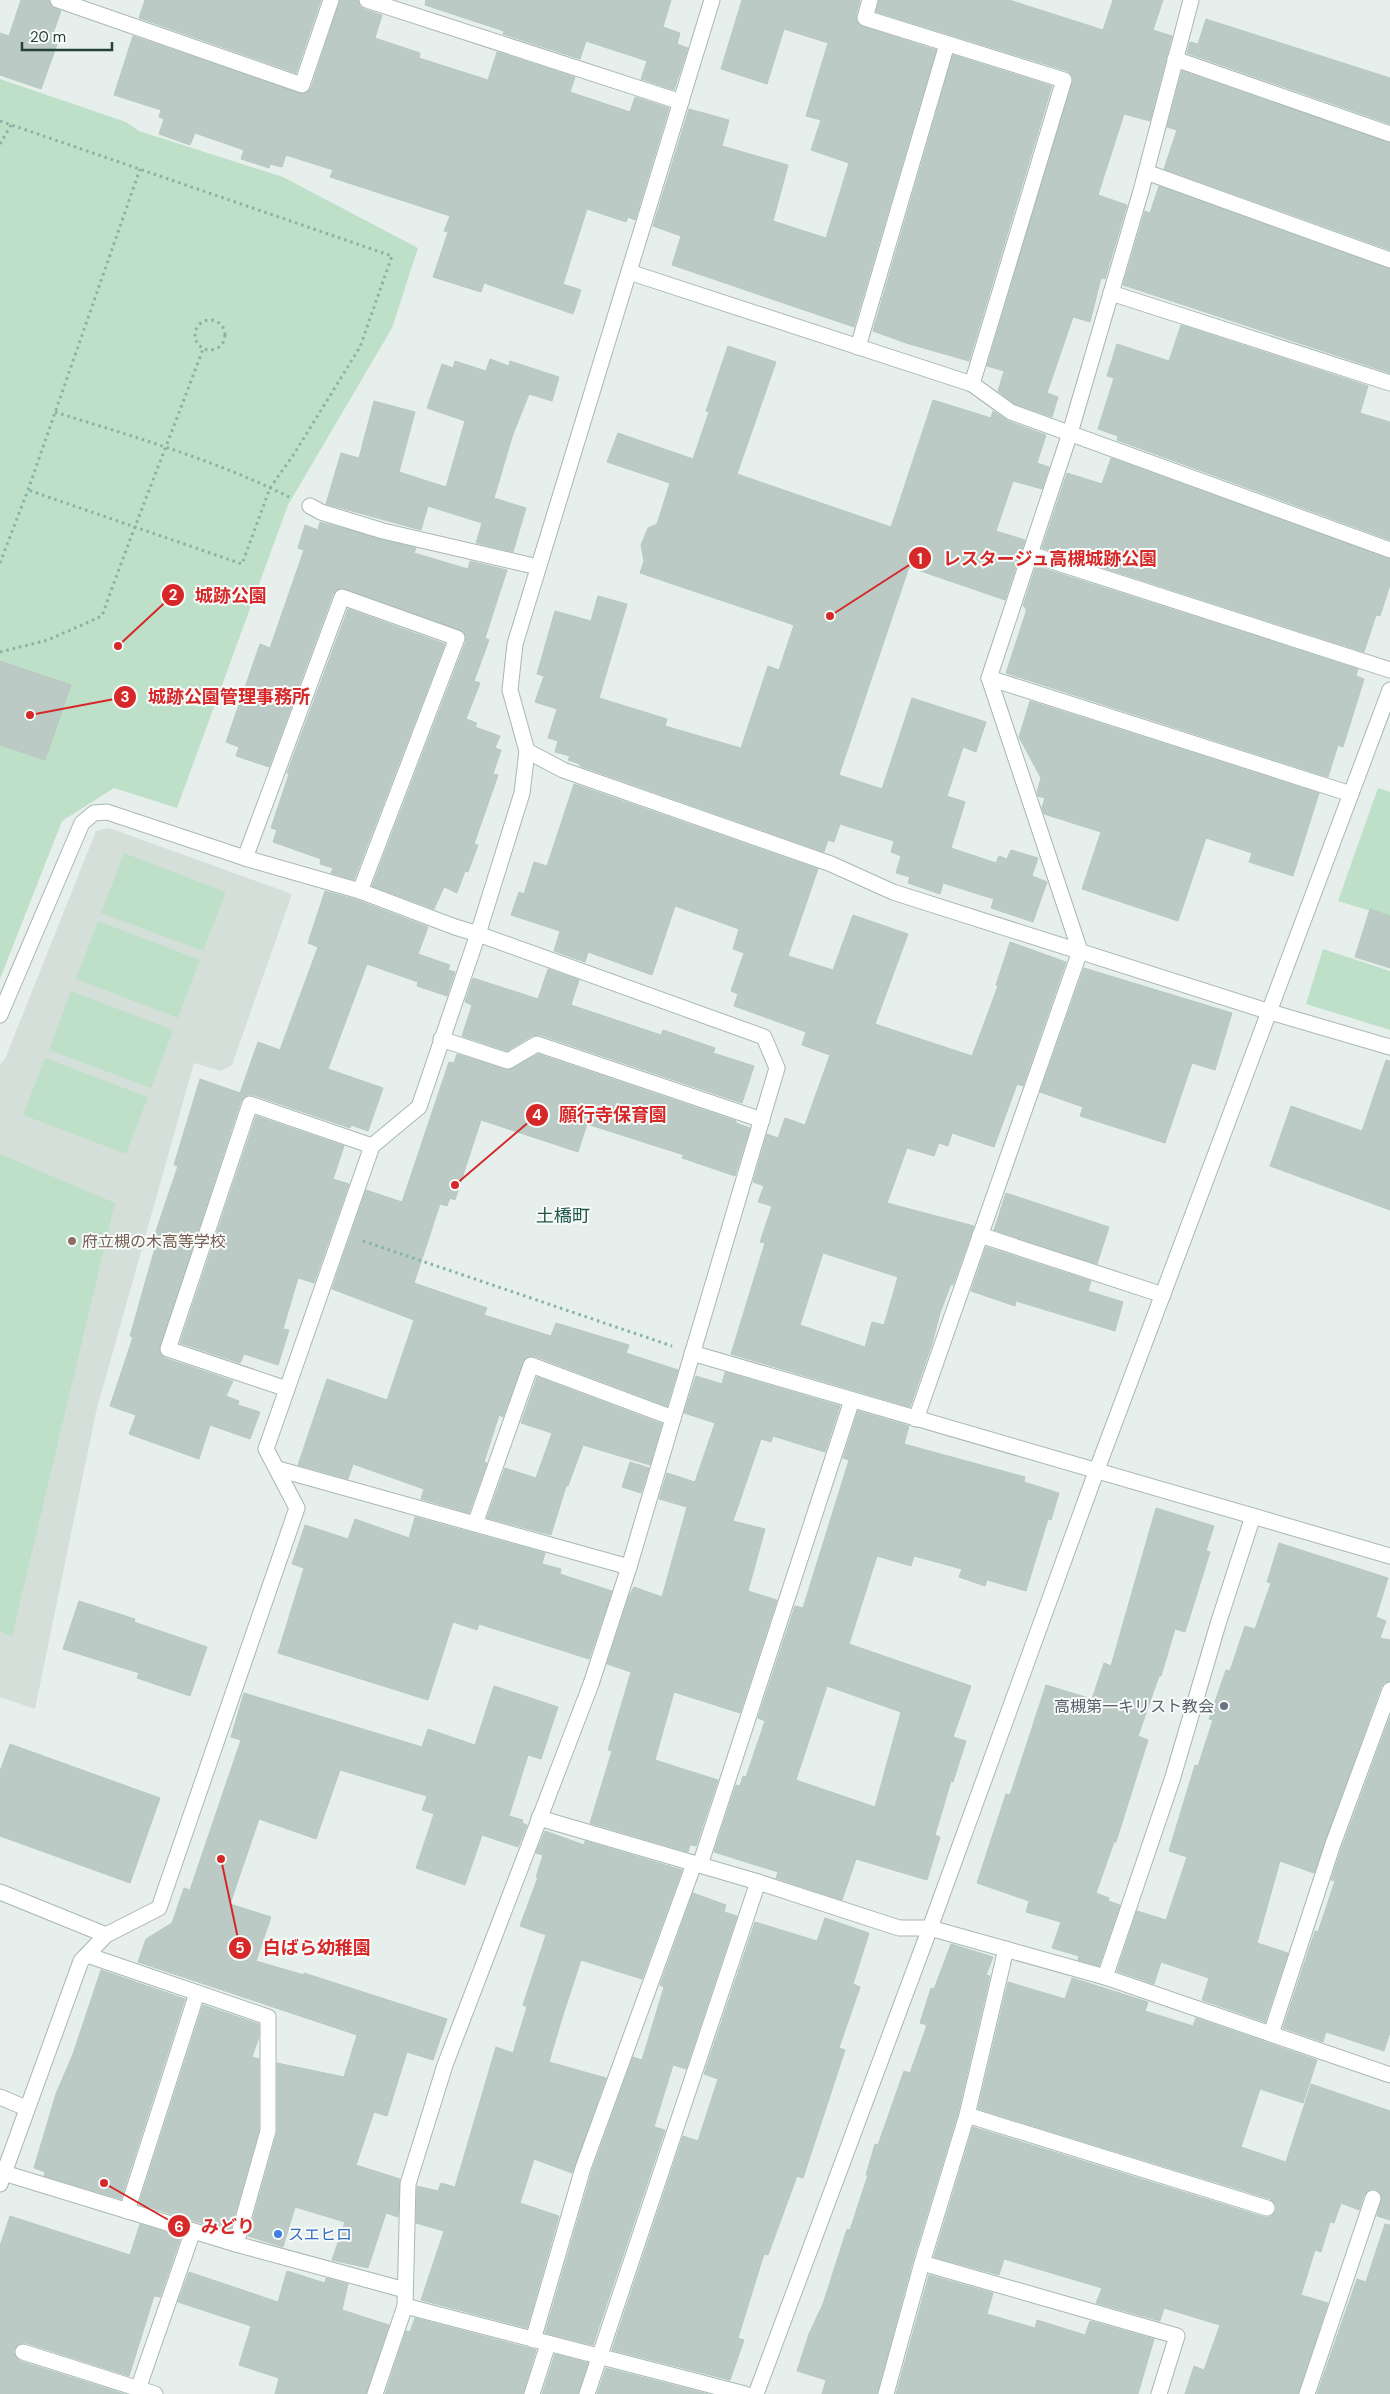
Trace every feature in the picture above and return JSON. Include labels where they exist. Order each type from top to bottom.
[{"type":"street","points":[[58,0],[302,85],[331,0]]},
{"type":"street","points":[[367,0],[681,102]]},
{"type":"street","points":[[405,2290],[236,2244],[127,2210],[2,2179],[26,2108],[81,1961],[106,1934],[159,1908],[298,1508],[266,1449],[372,1146],[419,1107],[478,934],[522,792],[527,751],[510,690],[515,644],[712,0]]},
{"type":"street","points":[[870,0],[865,18],[1064,80],[972,384]]},
{"type":"street","points":[[916,1419],[1080,950],[989,678],[1070,433],[1146,172],[1191,0]]},
{"type":"street","points":[[858,347],[947,44]]},
{"type":"street","points":[[1175,59],[1390,134]]},
{"type":"street","points":[[1146,172],[1390,260]]},
{"type":"street","points":[[628,272],[972,384],[1012,412],[1390,550]]},
{"type":"street","points":[[1111,293],[1390,383]]},
{"type":"street","points":[[303,503],[321,512],[383,531],[538,567]]},
{"type":"street","points":[[1030,554],[1390,670]]},
{"type":"street","points":[[245,858],[342,597],[457,638],[360,890]]},
{"type":"street","points":[[989,678],[1351,794]]},
{"type":"street","points":[[756,2394],[930,1928],[1096,1472],[1351,794],[1385,719],[1390,690]]},
{"type":"street","points":[[527,751],[563,770],[831,864],[894,892],[1270,1012],[1390,1047]]},
{"type":"street","points":[[0,1015],[82,823],[94,813],[108,812],[245,858],[360,890],[454,927],[764,1037],[777,1068],[674,1418],[591,1684],[445,2065],[408,2184],[405,2306],[375,2394]]},
{"type":"street","points":[[441,1039],[508,1061],[536,1044],[762,1120]]},
{"type":"street","points":[[287,1389],[168,1349],[250,1104],[372,1146]]},
{"type":"street","points":[[980,1234],[1163,1295]]},
{"type":"street","points":[[692,1353],[1390,1556]]},
{"type":"street","points":[[475,1524],[531,1365],[674,1418]]},
{"type":"street","points":[[533,2340],[583,2168],[697,1864],[852,1400]]},
{"type":"street","points":[[278,1469],[629,1567]]},
{"type":"street","points":[[1105,1977],[1172,1780],[1218,1624],[1253,1516]]},
{"type":"street","points":[[1271,2034],[1333,1844],[1390,1690]]},
{"type":"street","points":[[539,1818],[758,1882],[899,1928],[930,1928],[1105,1977],[1390,2075]]},
{"type":"street","points":[[587,2394],[758,1882]]},
{"type":"street","points":[[0,1892],[106,1934]]},
{"type":"street","points":[[886,2394],[922,2263],[967,2115],[1006,1949]]},
{"type":"street","points":[[87,1955],[268,2017],[268,2131],[236,2244]]},
{"type":"street","points":[[127,2210],[197,1993]]},
{"type":"street","points":[[0,2097],[26,2108]]},
{"type":"street","points":[[967,2115],[1267,2208]]},
{"type":"street","points":[[1307,2394],[1373,2198]]},
{"type":"street","points":[[138,2389],[193,2231]]},
{"type":"street","points":[[922,2263],[1177,2336],[1159,2394]]},
{"type":"street","points":[[405,2306],[745,2394]]},
{"type":"street","points":[[532,2394],[548,2344]]},
{"type":"street","points":[[23,2352],[155,2394]]},
{"type":"path","points":[[0,121],[392,256],[360,347],[294,454],[270,488],[242,564],[28,490]]},
{"type":"path","points":[[0,144],[11,125]]},
{"type":"path","points":[[0,563],[28,490],[140,169]]},
{"type":"path","points":[[208,319],[216,320],[222,325],[225,333],[224,341],[219,347],[211,350],[203,349],[197,344],[194,336],[195,328],[201,322],[208,319]]},
{"type":"path","points":[[0,652],[48,640],[102,616],[134,526],[167,448],[203,349]]},
{"type":"path","points":[[55,412],[167,448],[270,488],[303,503]]},
{"type":"path","points":[[342,1233],[692,1353]]},
{"type":"shaded area","name":"府立槻の木高等学校","points":[[109,828],[292,894],[232,1065],[221,1071],[194,1063],[96,1412],[35,1709],[0,1697],[0,1064],[5,1059],[96,831]]},
{"type":"green space","points":[[0,79],[126,122],[139,131],[283,177],[418,248],[392,328],[288,505],[177,808],[114,788],[62,821],[0,979]]},
{"type":"green space","points":[[1378,788],[1390,792],[1390,917],[1338,901]]},
{"type":"green space","points":[[124,853],[226,892],[203,951],[101,913]]},
{"type":"green space","points":[[98,921],[200,960],[178,1018],[76,979]]},
{"type":"green space","points":[[1323,949],[1390,971],[1390,1030],[1306,1004]]},
{"type":"green space","points":[[71,991],[173,1030],[151,1088],[49,1050]]},
{"type":"green space","points":[[45,1058],[148,1097],[126,1154],[23,1115]]},
{"type":"green space","points":[[0,1154],[115,1203],[12,1636],[0,1631]]},
{"type":"building","points":[[21,0],[49,0],[51,6],[61,11],[52,36],[59,39],[41,89],[0,75],[0,33],[9,36]]},
{"type":"building","points":[[145,0],[321,0],[296,73],[139,18]]},
{"type":"building","points":[[340,0],[358,0],[360,6],[364,9],[382,15],[375,38],[420,53],[419,58],[488,80],[497,52],[575,77],[570,92],[630,112],[635,97],[669,108],[635,220],[628,217],[626,222],[587,209],[563,284],[581,290],[573,314],[484,283],[481,292],[433,277],[448,232],[444,231],[450,216],[330,177],[333,170],[286,155],[282,167],[270,164],[269,168],[241,159],[244,150],[195,133],[190,145],[159,134],[164,119],[159,117],[161,110],[114,95],[133,36],[304,94],[311,88]]},
{"type":"building","points":[[426,0],[671,0],[663,27],[680,33],[677,44],[688,48],[674,90],[641,79],[647,61],[586,41],[580,59],[503,34],[504,31],[425,5]]},
{"type":"building","points":[[742,0],[860,0],[856,16],[859,25],[936,50],[854,327],[672,265],[681,236],[653,226],[689,109],[729,120],[722,146],[788,165],[773,221],[826,238],[849,163],[811,150],[821,120],[806,116],[828,43],[784,29],[767,84],[721,69]]},
{"type":"building","points":[[879,0],[1009,0],[1103,30],[1113,0],[1163,0],[1153,30],[1172,36],[1150,121],[1124,114],[1098,195],[1127,205],[1105,279],[1101,278],[1090,322],[1073,317],[1047,393],[1058,397],[1052,417],[1015,404],[998,391],[1004,371],[987,366],[1073,77],[1067,71],[876,12]]},
{"type":"building","points":[[1206,19],[1390,78],[1390,124],[1187,53],[1190,42],[1198,44]]},
{"type":"building","points":[[953,55],[1052,86],[969,361],[906,343],[873,331]]},
{"type":"building","points":[[1182,71],[1390,143],[1390,250],[1164,169],[1177,130],[1167,127]]},
{"type":"building","points":[[1159,186],[1390,269],[1390,373],[1123,285],[1145,211],[1150,213]]},
{"type":"building","points":[[1181,325],[1368,386],[1360,413],[1390,422],[1390,540],[1117,440],[1118,436],[1098,429],[1114,378],[1107,376],[1117,344],[1169,361]]},
{"type":"building","points":[[728,346],[776,362],[737,474],[891,527],[933,400],[991,418],[993,411],[1008,421],[1046,435],[1037,463],[1049,467],[1042,489],[1013,481],[996,531],[1025,540],[1005,600],[909,567],[839,775],[882,789],[912,698],[986,722],[976,752],[963,747],[947,796],[965,802],[951,848],[996,863],[999,856],[1007,859],[1011,850],[1038,858],[1032,876],[1047,882],[1033,922],[991,908],[994,899],[943,883],[940,894],[908,883],[910,877],[896,873],[901,856],[891,852],[894,841],[840,824],[834,842],[828,840],[824,852],[580,766],[580,764],[568,760],[570,756],[555,752],[558,741],[548,738],[557,709],[535,702],[544,676],[537,674],[555,611],[591,621],[598,596],[627,604],[599,698],[667,719],[665,726],[741,748],[768,666],[779,670],[794,625],[640,573],[644,561],[641,545],[648,528],[657,524],[670,483],[607,462],[618,433],[693,459],[709,412],[706,411]]},
{"type":"building","points":[[490,359],[509,366],[510,361],[559,377],[552,401],[529,394],[513,434],[494,498],[526,508],[513,552],[476,543],[482,523],[428,506],[421,530],[326,504],[341,453],[359,458],[374,401],[415,412],[399,472],[446,487],[465,421],[427,408],[442,364],[453,368],[455,361],[486,371]]},
{"type":"building","points":[[1111,458],[1390,559],[1390,585],[1380,616],[1376,615],[1364,652],[1042,548],[1067,473],[1102,484]]},
{"type":"building","points":[[320,522],[416,548],[414,553],[468,569],[470,561],[507,570],[485,638],[489,640],[474,681],[480,683],[466,719],[477,723],[475,727],[500,736],[495,748],[501,750],[493,774],[498,775],[474,844],[478,845],[468,872],[465,871],[457,893],[444,887],[434,909],[372,886],[466,641],[464,632],[340,588],[333,594],[269,767],[236,756],[239,747],[226,742],[260,644],[270,648],[304,550],[298,548],[305,525],[318,530]]},
{"type":"building","points":[[1036,566],[1358,669],[1356,676],[1364,679],[1343,747],[1338,745],[1328,777],[1006,673],[1026,612],[1026,608],[1023,606]]},
{"type":"building","points":[[348,609],[445,644],[354,880],[331,873],[333,868],[320,864],[321,859],[273,842],[277,830],[271,828],[289,774],[287,773]]},
{"type":"building","points":[[0,661],[71,685],[45,760],[0,745]]},
{"type":"building","points":[[1030,701],[1319,793],[1293,876],[1249,862],[1252,853],[1206,838],[1178,921],[1082,889],[1101,832],[1044,814],[1042,808],[1045,798],[1038,796],[1037,792],[1041,778],[1019,737]]},
{"type":"building","points":[[574,784],[818,869],[788,956],[833,970],[853,915],[908,934],[875,1024],[972,1056],[998,986],[996,985],[1010,942],[1066,962],[1023,1086],[1017,1084],[994,1147],[952,1133],[948,1146],[939,1143],[934,1156],[907,1148],[887,1203],[974,1226],[953,1285],[951,1284],[940,1313],[932,1344],[910,1407],[731,1354],[765,1243],[760,1242],[772,1206],[758,1202],[764,1186],[753,1182],[767,1134],[778,1138],[785,1118],[805,1125],[830,1055],[802,1045],[806,1032],[734,1006],[738,994],[731,991],[744,953],[733,949],[739,929],[675,906],[652,975],[588,952],[585,962],[554,951],[560,931],[511,915],[519,892],[524,894],[534,862],[547,866]],"holes":[[[823,1253],[898,1277],[884,1325],[872,1322],[865,1347],[800,1325]]]},
{"type":"building","points":[[325,891],[357,900],[428,927],[418,954],[450,965],[448,970],[455,972],[447,996],[417,986],[418,982],[367,964],[328,1069],[383,1088],[368,1131],[351,1125],[350,1128],[253,1095],[248,1095],[241,1101],[159,1350],[165,1358],[233,1381],[226,1396],[239,1401],[238,1405],[260,1412],[250,1439],[210,1425],[199,1459],[129,1434],[136,1415],[110,1406],[133,1337],[130,1336],[157,1241],[153,1240],[178,1166],[174,1165],[200,1079],[240,1093],[258,1042],[280,1050],[318,947],[308,943]]},
{"type":"building","points":[[1370,909],[1390,916],[1390,968],[1355,957]]},
{"type":"building","points":[[1084,968],[1232,1013],[1215,1070],[1192,1063],[1165,1143],[1080,1116],[1083,1107],[1040,1092]]},
{"type":"building","points":[[548,969],[579,980],[571,1005],[661,1035],[663,1030],[715,1048],[713,1053],[754,1066],[742,1103],[540,1035],[532,1036],[507,1051],[462,1036],[472,1005],[465,1002],[473,978],[538,999]]},
{"type":"building","points":[[457,1054],[509,1070],[538,1054],[736,1121],[736,1123],[750,1128],[735,1176],[682,1158],[684,1155],[587,1124],[578,1152],[481,1120],[455,1200],[450,1198],[447,1206],[440,1204],[414,1283],[487,1308],[484,1315],[551,1336],[556,1323],[629,1345],[626,1353],[678,1370],[667,1406],[534,1356],[525,1358],[503,1417],[499,1415],[484,1462],[487,1463],[469,1513],[421,1499],[424,1489],[353,1464],[348,1479],[298,1465],[327,1379],[387,1400],[414,1320],[332,1289],[366,1190],[402,1202],[449,1062],[454,1063]]},
{"type":"building","points":[[1386,1060],[1390,1061],[1390,1210],[1270,1166],[1291,1106],[1362,1131]]},
{"type":"building","points":[[256,1116],[344,1146],[333,1179],[349,1184],[314,1283],[298,1278],[283,1329],[289,1330],[278,1365],[244,1354],[240,1363],[180,1343]]},
{"type":"building","points":[[1006,1193],[1109,1227],[1097,1264],[994,1230]]},
{"type":"building","points":[[986,1247],[1091,1281],[1088,1291],[1123,1302],[1115,1331],[1016,1301],[1015,1306],[971,1291]]},
{"type":"building","points":[[725,1372],[840,1406],[825,1452],[773,1436],[771,1442],[761,1439],[733,1521],[765,1529],[748,1591],[777,1600],[740,1713],[674,1692],[655,1760],[718,1780],[696,1846],[690,1845],[688,1852],[590,1823],[612,1751],[608,1750],[631,1672],[607,1664],[629,1596],[634,1587],[662,1597],[687,1507],[659,1499],[667,1473],[695,1482],[715,1423],[684,1413],[696,1376],[722,1384]]},
{"type":"building","points":[[537,1377],[662,1424],[650,1465],[583,1445],[568,1486],[566,1486],[551,1535],[487,1518],[505,1468],[536,1478],[552,1433],[521,1423]]},
{"type":"building","points":[[858,1411],[909,1426],[904,1444],[1025,1477],[1024,1482],[1059,1493],[1051,1520],[1048,1519],[1026,1591],[987,1580],[985,1586],[959,1577],[962,1569],[914,1556],[911,1566],[877,1556],[849,1644],[971,1686],[953,1737],[966,1741],[953,1782],[951,1781],[935,1835],[940,1837],[927,1880],[856,1859],[842,1900],[776,1878],[778,1872],[714,1852],[736,1785],[740,1786],[743,1776],[746,1777],[765,1721],[758,1718],[795,1606],[803,1608],[849,1460],[843,1458]],"holes":[[[827,1686],[901,1712],[875,1807],[796,1780]]]},
{"type":"building","points":[[630,1462],[649,1468],[641,1493],[622,1487]]},
{"type":"building","points":[[1156,1508],[1214,1526],[1206,1551],[1210,1552],[1185,1632],[1175,1629],[1161,1676],[1159,1676],[1138,1736],[1148,1740],[1116,1842],[1114,1842],[1096,1893],[1109,1898],[1108,1901],[1120,1905],[1099,1966],[1078,1960],[1079,1956],[1052,1948],[1061,1922],[1026,1912],[1029,1901],[977,1883],[1006,1794],[1010,1795],[1046,1685],[1092,1699],[1104,1663],[1111,1666]]},
{"type":"building","points":[[415,1517],[545,1553],[542,1564],[561,1569],[560,1574],[612,1591],[589,1659],[479,1624],[477,1630],[453,1622],[428,1700],[278,1653],[304,1568],[292,1564],[305,1525],[348,1539],[355,1519],[409,1538]]},
{"type":"building","points":[[1279,1543],[1388,1578],[1376,1617],[1386,1621],[1380,1638],[1390,1640],[1390,1681],[1384,1683],[1381,1687],[1314,1873],[1280,1861],[1257,1943],[1288,1953],[1265,2022],[1202,2000],[1209,1978],[1161,1962],[1154,1984],[1117,1971],[1137,1911],[1166,1920],[1187,1857],[1169,1851],[1195,1765],[1198,1766],[1213,1720],[1209,1719],[1226,1670],[1230,1671],[1245,1626],[1255,1629],[1271,1583],[1267,1582]]},
{"type":"building","points":[[79,1601],[135,1619],[134,1622],[207,1647],[190,1696],[137,1678],[139,1673],[63,1649]]},
{"type":"building","points":[[494,1686],[558,1707],[541,1759],[528,1755],[509,1816],[523,1820],[522,1823],[527,1825],[518,1847],[482,1835],[465,1885],[416,1868],[434,1814],[422,1810],[427,1796],[340,1770],[316,1839],[259,1819],[230,1904],[271,1917],[256,1961],[304,1975],[304,1973],[447,2019],[433,2060],[407,2052],[387,2116],[374,2112],[356,2165],[400,2179],[398,2217],[386,2213],[368,2268],[332,2260],[345,2222],[295,2207],[283,2247],[248,2236],[277,2133],[277,2063],[344,2077],[357,2035],[138,1962],[146,1939],[172,1923],[184,1888],[190,1890],[241,1740],[231,1737],[244,1693],[422,1747],[428,1729],[475,1745]]},
{"type":"building","points":[[1390,1717],[1390,2032],[1384,2051],[1326,2032],[1323,2042],[1283,2028],[1315,1931],[1318,1932],[1335,1881],[1331,1880],[1342,1847]]},
{"type":"building","points":[[10,1744],[160,1798],[130,1883],[0,1836],[0,1771]]},
{"type":"building","points":[[545,1831],[584,1845],[585,1841],[682,1870],[642,1979],[581,1960],[549,2062],[606,2078],[572,2173],[534,2159],[520,2203],[559,2216],[527,2328],[421,2300],[444,2231],[416,2223],[417,2186],[438,2191],[441,2183],[455,2187],[496,2047],[513,2053],[527,2007],[523,2005],[546,1935],[520,1926],[538,1877],[536,1877],[543,1855],[536,1853]]},
{"type":"building","points":[[693,1893],[726,1905],[724,1912],[737,1916],[686,2069],[673,2065],[654,2127],[665,2130],[593,2345],[545,2333],[592,2171],[633,2057],[642,2060],[664,1987],[660,1985]]},
{"type":"building","points":[[825,1918],[869,1933],[853,1984],[860,1987],[839,2048],[845,2050],[803,2178],[797,2176],[768,2255],[764,2254],[738,2338],[744,2340],[730,2380],[612,2350],[683,2136],[698,2141],[718,2079],[704,2074],[755,1922],[817,1941]]},
{"type":"building","points":[[951,1944],[993,1957],[986,1975],[990,1976],[958,2113],[913,2260],[877,2394],[822,2394],[826,2380],[797,2371],[809,2334],[823,2304],[847,2229],[850,2230],[868,2175],[866,2175],[875,2144],[878,2145],[904,2071],[910,2073],[927,2025],[920,2023],[931,1988],[934,1989]]},
{"type":"building","points":[[101,1970],[185,1999],[121,2199],[44,2176],[45,2172],[34,2168],[56,2094],[73,2054]]},
{"type":"building","points":[[1072,1978],[1148,2002],[1145,2011],[1193,2026],[1196,2018],[1317,2060],[1303,2103],[1260,2089],[1241,2147],[1286,2162],[1311,2084],[1390,2111],[1390,2220],[1377,2216],[1382,2196],[1376,2189],[1371,2189],[1364,2195],[1359,2210],[1341,2203],[1334,2223],[1330,2222],[1321,2252],[1315,2250],[1301,2295],[1328,2303],[1298,2394],[1185,2394],[1194,2366],[1204,2370],[1220,2325],[1164,2308],[1160,2321],[1096,2303],[1102,2288],[1004,2259],[999,2275],[934,2257],[973,2127],[1264,2217],[1270,2217],[1276,2211],[1276,2205],[1270,2199],[978,2109],[1008,1982],[1065,1999]]},
{"type":"building","points":[[203,2005],[259,2024],[259,2037],[252,2057],[259,2059],[259,2130],[230,2232],[139,2204]]},
{"type":"building","points":[[10,2216],[130,2255],[140,2224],[181,2237],[160,2297],[154,2296],[129,2376],[26,2343],[21,2343],[14,2349],[14,2354],[20,2361],[124,2394],[0,2394],[0,2246]]},
{"type":"building","points":[[1385,2224],[1390,2225],[1390,2394],[1317,2394],[1357,2279],[1366,2282]]},
{"type":"building","points":[[287,2271],[325,2283],[326,2278],[348,2284],[342,2310],[389,2325],[366,2394],[275,2394],[279,2378],[239,2365],[251,2326],[178,2302],[189,2272],[278,2302]]},
{"type":"building","points":[[929,2275],[993,2293],[987,2314],[1035,2328],[1037,2320],[1085,2335],[1090,2321],[1154,2339],[1138,2394],[896,2394]]},
{"type":"building","points":[[415,2318],[536,2350],[523,2394],[385,2394],[406,2331],[410,2332]]},
{"type":"building","points":[[555,2354],[588,2363],[578,2394],[542,2394]]},
{"type":"building","points":[[606,2368],[708,2394],[597,2394]]},
{"type":"place","name":"レスタージュ高槻城跡公園","points":[[830,616]]},
{"type":"place","name":"城跡公園","points":[[118,646]]},
{"type":"place","name":"城跡公園管理事務所","points":[[30,715]]},
{"type":"place","name":"願行寺保育園","points":[[455,1185]]},
{"type":"place","name":"府立槻の木高等学校","points":[[72,1241]]},
{"type":"place","name":"高槻第一キリスト教会","points":[[1224,1706]]},
{"type":"place","name":"白ばら幼稚園","points":[[221,1859]]},
{"type":"place","name":"みどり","points":[[104,2183]]},
{"type":"place","name":"スエヒロ","points":[[278,2234]]},
{"type":"district","name":"土橋町","points":[[563,1216]]}]
